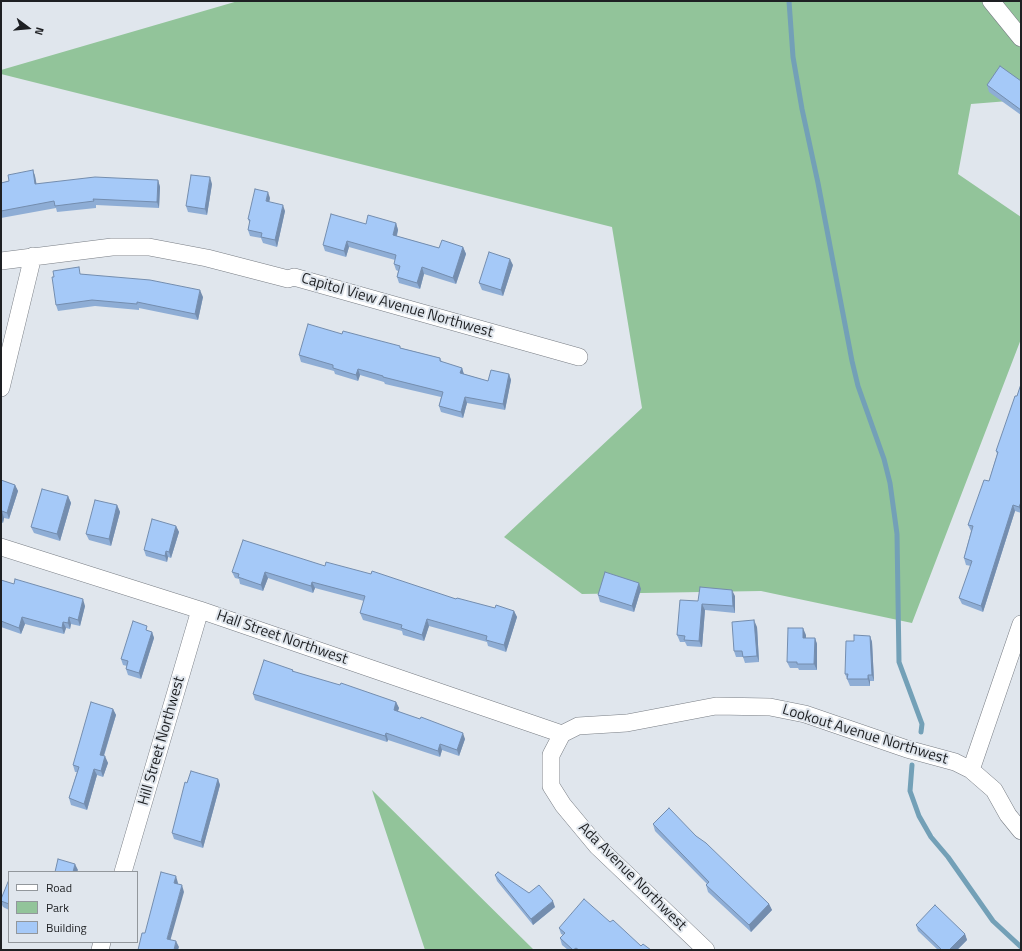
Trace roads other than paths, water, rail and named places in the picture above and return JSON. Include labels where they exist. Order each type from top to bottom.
[{"type":"street","points":[[991,1],[1021,38]]},
{"type":"street","name":"Capitol View Avenue Northwest","points":[[1,261],[112,247],[149,247],[207,258],[288,279],[294,277],[579,357]]},
{"type":"street","points":[[1,388],[33,256]]},
{"type":"street","name":"Hall Street Northwest","points":[[1,547],[200,610],[562,734]]},
{"type":"street","name":"Hill Street Northwest","points":[[123,871],[200,610]]},
{"type":"street","points":[[971,770],[1021,624]]},
{"type":"street","name":"Lookout Avenue Northwest","points":[[562,734],[578,726],[627,723],[716,706],[770,707],[805,714],[908,749],[955,762],[971,770],[994,790],[1008,815],[1021,831]]},
{"type":"street","name":"Ada Avenue Northwest","points":[[562,734],[551,755],[551,786],[563,806],[597,846],[706,950]]},
{"type":"waterway","points":[[789,1],[793,57],[802,109],[818,183],[852,361],[858,386],[884,459],[890,483],[897,534],[899,662],[922,724],[921,732]]},
{"type":"waterway","points":[[912,765],[910,791],[919,816],[931,837],[948,857],[993,921],[1021,947]]}]
